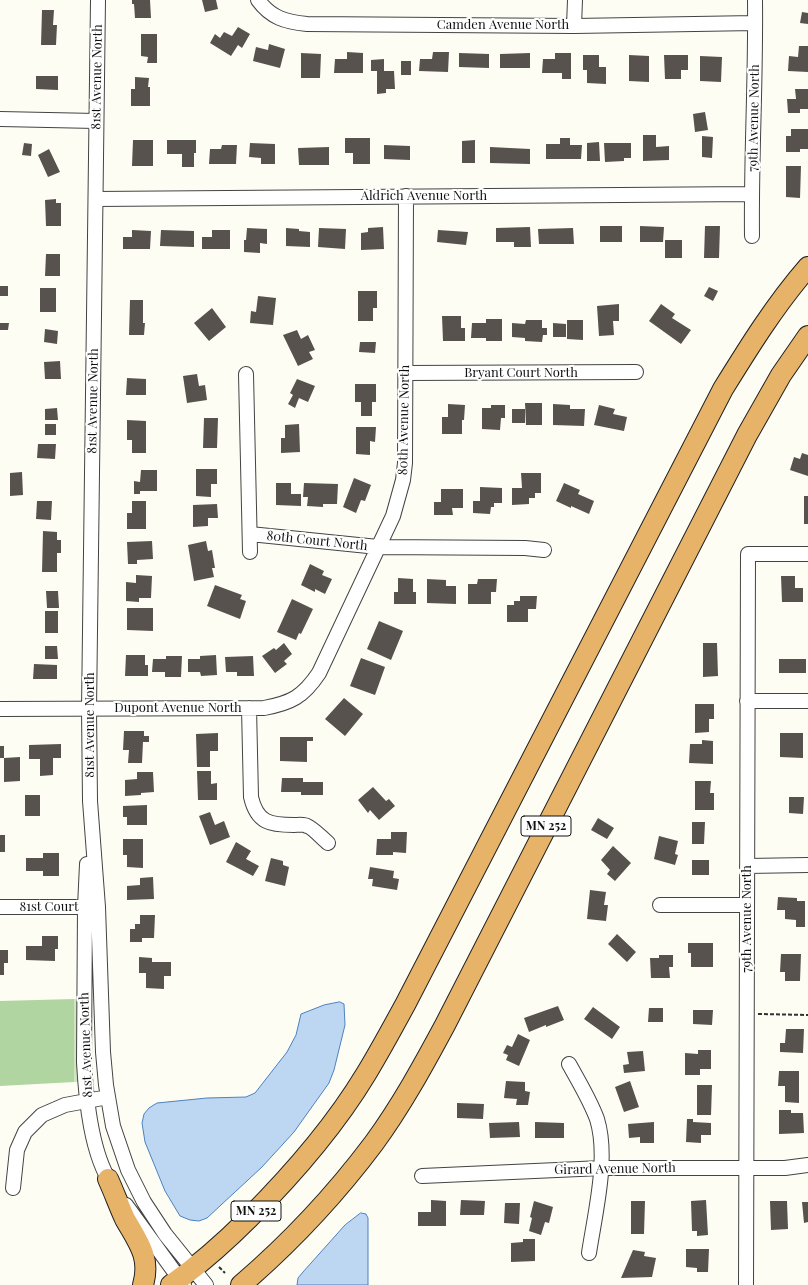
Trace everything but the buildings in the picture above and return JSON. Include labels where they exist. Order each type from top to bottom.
[{"type":"highway","name":"MN 252","points":[[182,1279],[242,1225],[291,1175],[336,1118],[365,1075],[387,1038],[409,996],[720,396],[758,334],[781,301],[808,268]]},
{"type":"highway","name":"MN 252","points":[[233,1279],[265,1264],[308,1222],[374,1143],[400,1104],[425,1062],[747,435],[777,382],[808,336]]},
{"type":"highway","points":[[108,1179],[125,1219],[137,1237],[142,1248],[146,1268],[143,1285]]},
{"type":"highway","points":[[257,1285],[265,1264]]},
{"type":"street","name":"81st Avenue North","points":[[98,0],[89,709],[91,907],[84,1062],[85,1088],[95,1144],[99,1159],[108,1179],[182,1279],[206,1285]]},
{"type":"street","name":"Camden Avenue North","points":[[258,0],[263,7],[276,17],[291,23],[574,26],[755,23]]},
{"type":"street","points":[[574,26],[575,0]]},
{"type":"street","name":"79th Avenue North","points":[[752,236],[755,97],[754,0]]},
{"type":"street","points":[[0,119],[96,121]]},
{"type":"street","name":"Aldrich Avenue North","points":[[96,199],[752,194]]},
{"type":"street","name":"80th Avenue North","points":[[318,673],[393,516],[403,480],[406,463],[406,196]]},
{"type":"street","name":"Bryant Court North","points":[[406,373],[636,372]]},
{"type":"street","name":"80th Court North","points":[[246,374],[250,534],[378,547],[526,548],[544,550]]},
{"type":"street","points":[[250,534],[250,552]]},
{"type":"street","name":"79th Avenue North","points":[[746,1285],[748,554],[808,554]]},
{"type":"street","name":"Dupont Avenue North","points":[[0,709],[264,708],[281,705],[296,698],[309,687],[318,673]]},
{"type":"street","points":[[748,701],[808,701]]},
{"type":"street","points":[[249,708],[250,797],[253,808],[260,817],[270,823],[307,826],[328,843]]},
{"type":"street","points":[[747,866],[808,865]]},
{"type":"street","points":[[660,906],[747,906]]},
{"type":"street","name":"81st Court","points":[[0,907],[91,907]]},
{"type":"street","name":"81st Avenue North","points":[[91,907],[103,1052],[113,1126],[128,1170],[144,1202],[165,1234],[182,1279]]},
{"type":"street","points":[[569,1064],[590,1104],[597,1120],[601,1137],[602,1168],[589,1253]]},
{"type":"street","points":[[13,1188],[17,1150],[25,1132],[42,1115],[65,1105],[108,1097]]},
{"type":"street","name":"Girard Avenue North","points":[[422,1176],[602,1168],[785,1168],[808,1165]]},
{"type":"path","points":[[747,1014],[808,1015]]},
{"type":"path","points":[[218,1266],[233,1279]]},
{"type":"green space","points":[[74,999],[81,999],[81,1082],[74,1082]]},
{"type":"green space","points":[[74,999],[74,1082],[0,1086],[0,1001]]},
{"type":"water","points":[[340,1002],[344,1004],[345,1025],[334,1070],[329,1083],[294,1132],[262,1167],[207,1218],[199,1221],[190,1220],[180,1216],[165,1191],[145,1142],[142,1123],[144,1114],[149,1108],[157,1103],[207,1098],[246,1097],[255,1093],[287,1052],[296,1035],[301,1014],[324,1005]]},
{"type":"water","points":[[361,1213],[366,1214],[368,1218],[368,1285],[297,1285],[298,1278],[303,1272],[345,1225]]}]
